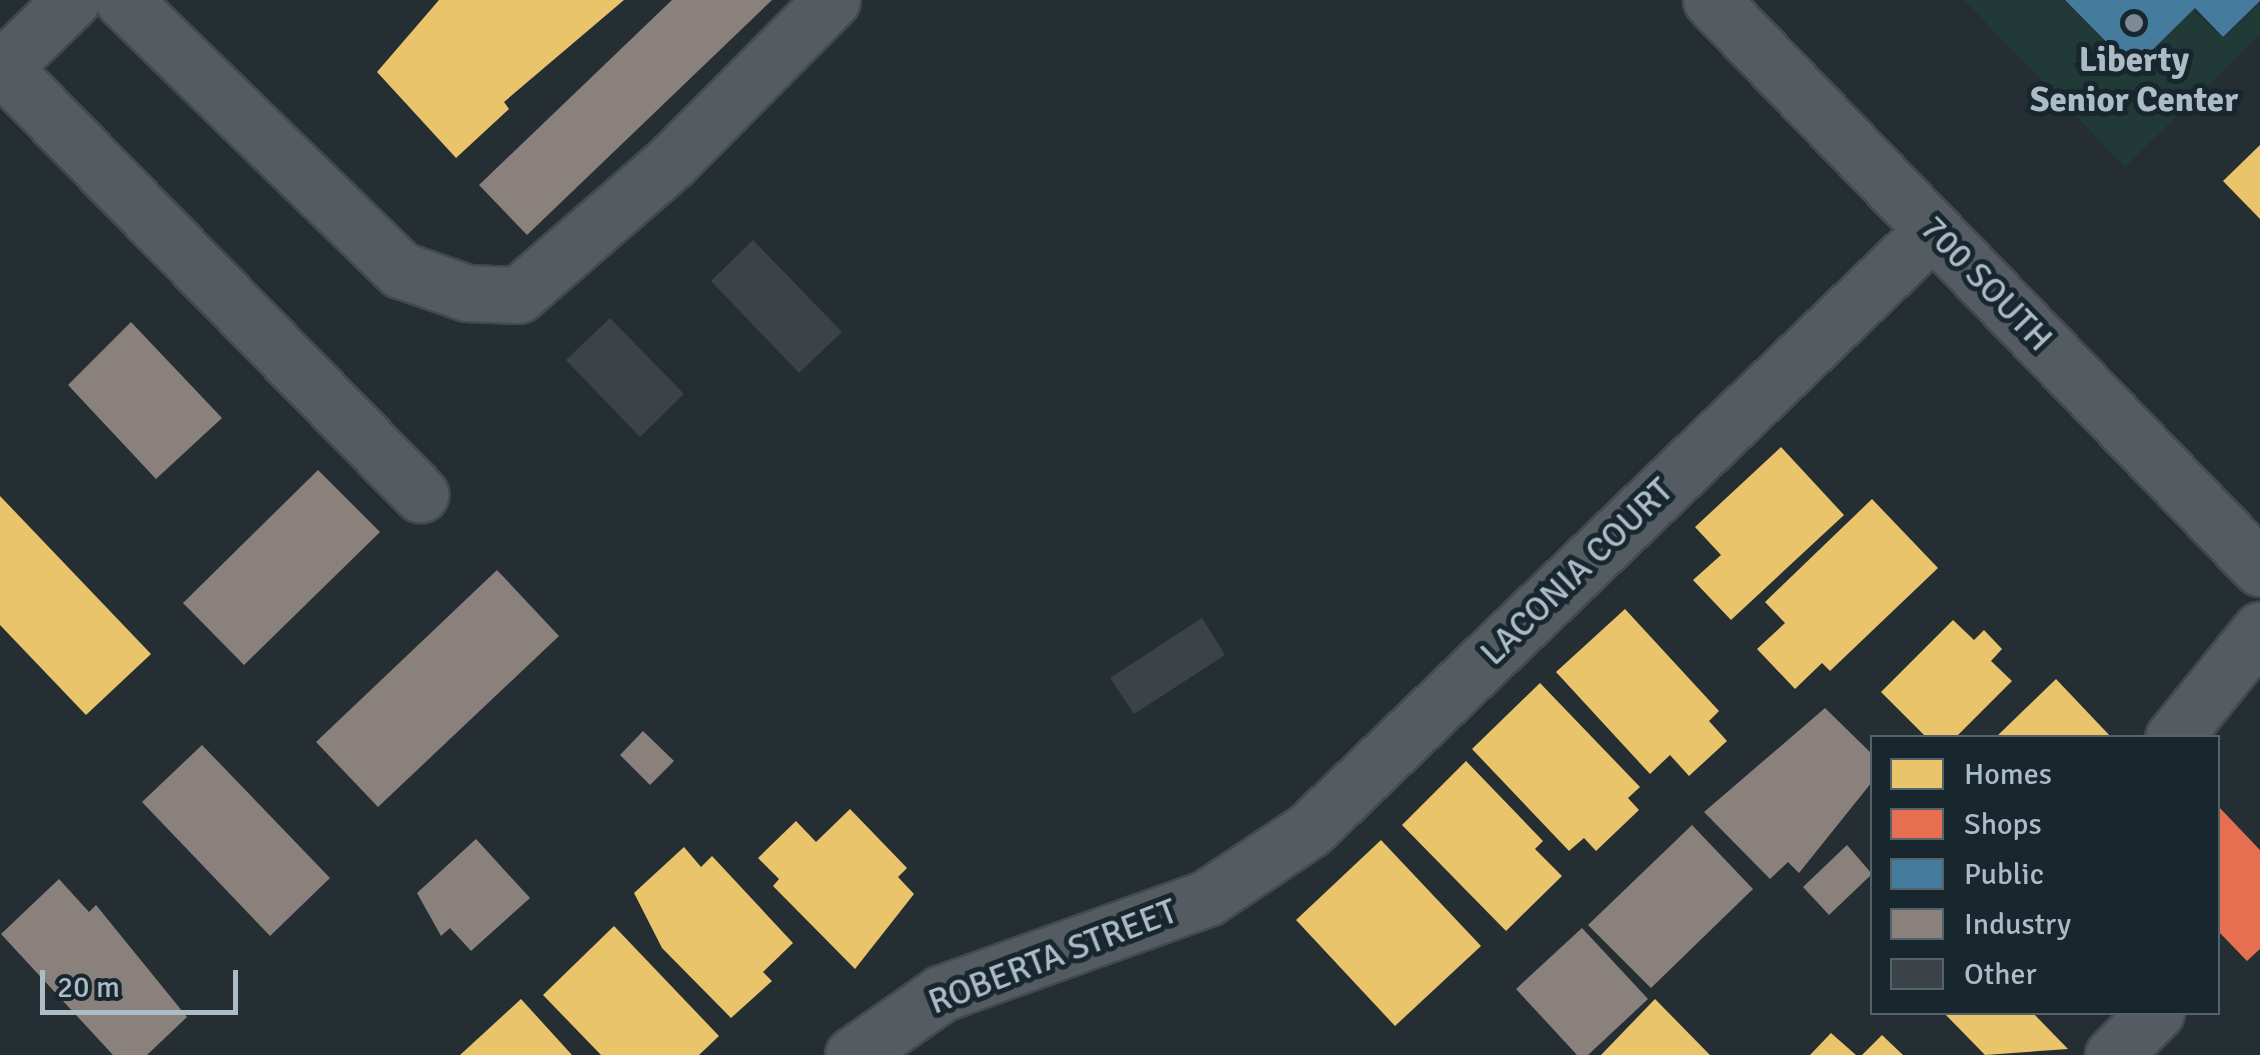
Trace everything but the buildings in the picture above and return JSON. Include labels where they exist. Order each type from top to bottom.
[{"type":"street","points":[[72,0],[1,68],[420,494]]},
{"type":"street","points":[[123,0],[400,270],[467,292],[518,294],[672,160],[832,0]]},
{"type":"street","name":"700 SOUTH","points":[[1711,0],[2260,568]]},
{"type":"street","name":"LACONIA COURT","points":[[1207,898],[1335,806],[1933,230]]},
{"type":"street","points":[[2175,735],[2260,630]]},
{"type":"street","name":"ROBERTA STREET","points":[[853,1055],[942,993],[1207,898]]},
{"type":"street","points":[[2113,1055],[2153,1015]]},
{"type":"green space","points":[[1964,0],[2064,0],[2132,70],[2193,10],[2223,38],[2260,3],[2260,35],[2125,167]]},
{"type":"place","name":"Liberty Senior Center","points":[[2134,23]]}]
